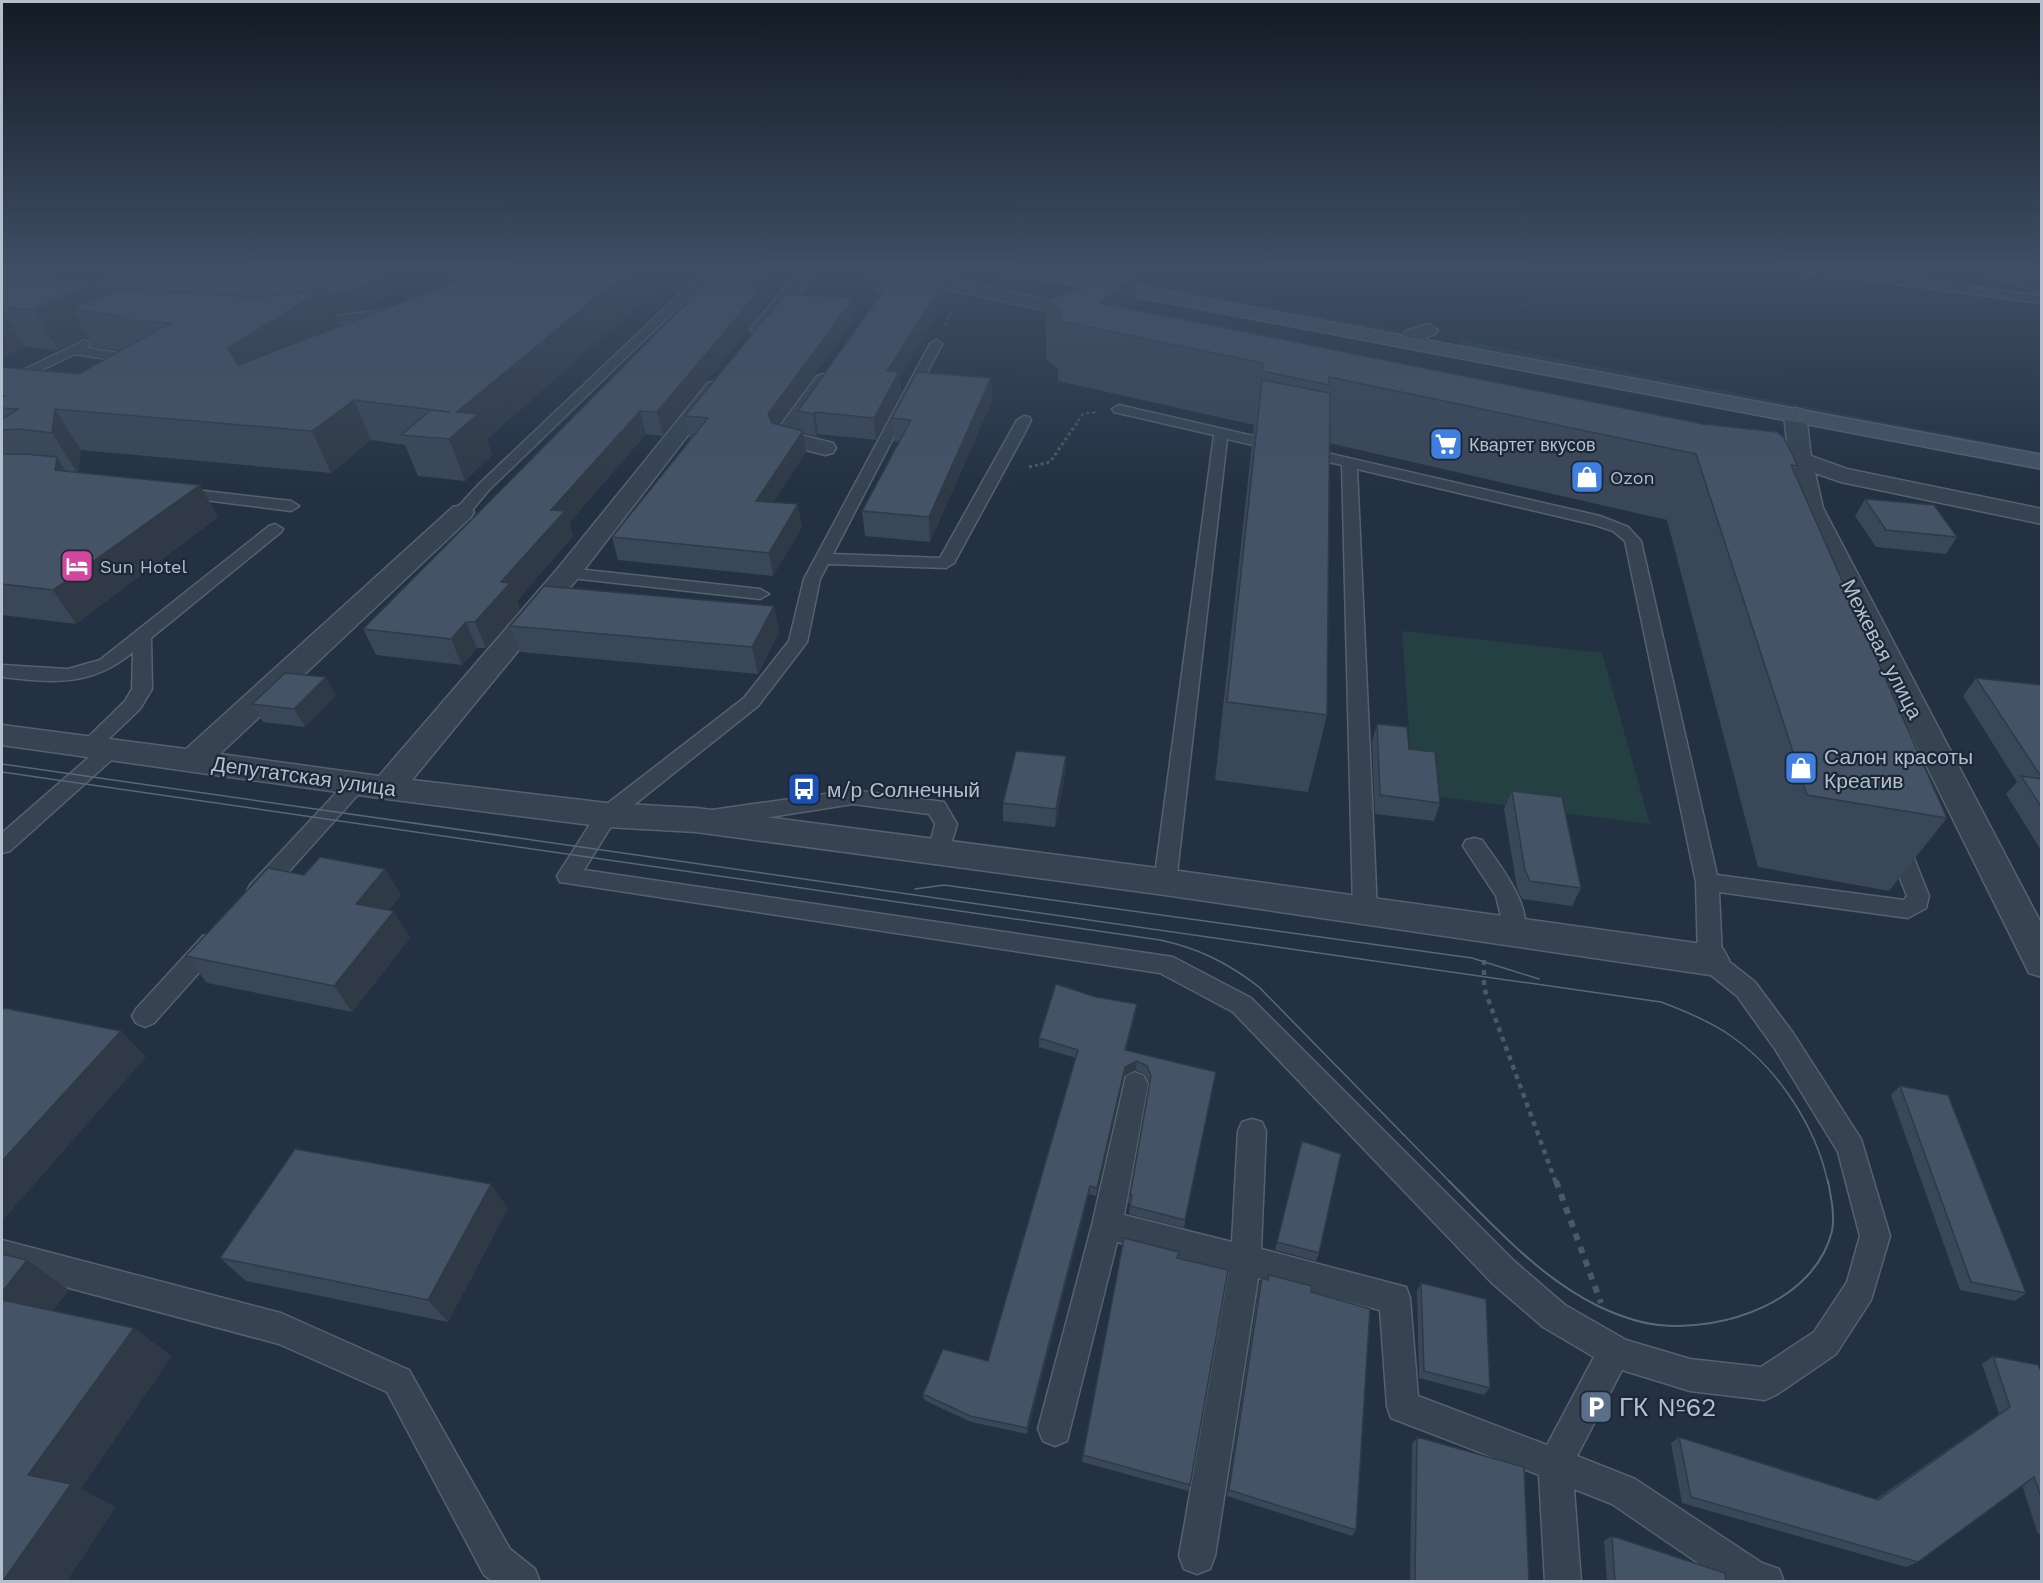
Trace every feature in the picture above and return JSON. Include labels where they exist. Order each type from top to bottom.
[{"type":"main road","points":[[1438,340],[1795,415],[2042,462]]},
{"type":"main road","points":[[1440,340],[2042,445]]},
{"type":"street","points":[[387,788],[568,573],[752,340]]},
{"type":"street","points":[[825,448],[784,437],[838,360]]},
{"type":"street","name":"Межевая улица","points":[[1795,415],[1800,460],[1811,508],[2042,962]]},
{"type":"street","points":[[1729,445],[1800,460],[1841,475],[2042,517]]},
{"type":"street","points":[[192,761],[462,512]]},
{"type":"street","name":"Депутатская улица","points":[[2,735],[387,788],[607,815],[696,820],[939,852],[1365,909],[1710,960]]},
{"type":"lane","points":[[2,385],[92,340]]},
{"type":"lane","points":[[462,512],[484,487],[638,340]]},
{"type":"lane","points":[[936,344],[812,579],[798,642],[751,702],[607,815],[568,876],[1164,964],[1242,1005],[1503,1272],[1554,1317],[1617,1353],[1690,1375],[1765,1384],[1825,1343],[1860,1289],[1875,1236],[1851,1148],[1784,1041],[1746,989],[1710,960],[1707,882],[1635,553],[1629,535],[1614,525],[1600,521],[1119,409]]},
{"type":"lane","points":[[73,350],[140,360],[121,372]]},
{"type":"lane","points":[[823,559],[946,563],[973,511],[997,476],[1024,420]]},
{"type":"lane","points":[[1165,882],[1221,433]]},
{"type":"lane","points":[[1349,463],[1365,909]]},
{"type":"lane","points":[[163,491],[291,506]]},
{"type":"lane","points":[[2,671],[65,677],[90,673],[107,664],[142,637],[274,529]]},
{"type":"lane","points":[[568,573],[760,594]]},
{"type":"lane","points":[[2,844],[99,748],[133,705],[142,689],[142,637]]},
{"type":"lane","points":[[241,910],[356,784]]},
{"type":"lane","points":[[696,820],[853,796],[936,807],[946,824],[939,852]]},
{"type":"lane","points":[[1707,882],[1908,909],[1918,902],[1918,896],[1893,831]]},
{"type":"lane","points":[[1474,846],[1507,894],[1514,932]]},
{"type":"lane","points":[[145,1016],[225,928]]},
{"type":"lane","points":[[1055,1429],[1107,1225],[1135,1084]]},
{"type":"lane","points":[[1197,1556],[1246,1261],[1252,1131]]},
{"type":"lane","points":[[1107,1225],[1395,1298],[1403,1406],[1623,1491],[1758,1581]]},
{"type":"lane","points":[[2,1255],[281,1329],[398,1382],[497,1562],[522,1581]]},
{"type":"lane","points":[[1563,1581],[1555,1465],[1617,1353]]},
{"type":"path","points":[[936,344],[938,340]]},
{"type":"path","points":[[1030,467],[1050,462],[1083,414],[1119,409]]},
{"type":"path","points":[[1484,952],[1484,988],[1617,1353]]},
{"type":"green space","points":[[1461,340],[2041,452],[2041,458],[1455,347]]},
{"type":"green space","points":[[1402,631],[1602,653],[1650,824],[1440,797],[1438,774],[1426,760],[1411,758]]},
{"type":"building","points":[[140,340],[241,340],[228,348],[238,365],[303,340],[544,340],[457,412],[478,414],[449,439],[401,435],[431,410],[450,412],[354,400],[312,431],[55,409],[52,433],[19,429],[2,430],[2,419],[18,409],[2,408],[2,398],[5,396],[2,396],[2,367],[79,374]]},
{"type":"building","points":[[650,340],[718,340],[657,412],[640,411],[551,510],[565,511],[501,582],[510,583],[475,622],[466,622],[451,639],[363,629]]},
{"type":"building","points":[[747,340],[823,340],[768,414],[772,423],[803,431],[756,501],[798,504],[769,553],[612,537],[708,418],[685,416]]},
{"type":"building","points":[[848,340],[907,340],[887,371],[899,372],[874,418],[798,411]]},
{"type":"building","points":[[1151,340],[1284,340],[1703,424],[1777,432],[1784,438],[1798,466],[1791,465],[1947,818],[1807,795],[1696,454],[1329,377],[1329,385],[1262,371],[1263,363]]},
{"type":"building","points":[[917,372],[991,378],[929,517],[862,511],[911,420],[892,418]]},
{"type":"building","points":[[1262,380],[1330,393],[1327,715],[1227,702]]},
{"type":"building","points":[[2,454],[57,457],[55,470],[200,485],[53,590],[2,584]]},
{"type":"building","points":[[1865,499],[1934,505],[1957,537],[1886,530]]},
{"type":"building","points":[[544,586],[774,606],[752,647],[510,626]]},
{"type":"building","points":[[285,673],[326,677],[294,709],[252,704]]},
{"type":"building","points":[[1976,678],[2042,685],[2042,778]]},
{"type":"building","points":[[1377,724],[1407,727],[1409,749],[1435,752],[1440,803],[1380,795]]},
{"type":"building","points":[[1016,751],[1066,756],[1056,809],[1003,803]]},
{"type":"building","points":[[2021,776],[2042,779],[2042,808]]},
{"type":"building","points":[[1512,791],[1562,797],[1581,888],[1530,881],[1525,870]]},
{"type":"building","points":[[320,857],[385,869],[356,904],[394,911],[334,986],[186,956],[268,868],[304,875]]},
{"type":"building","points":[[1056,984],[1096,997],[1137,1004],[1125,1050],[1216,1072],[1185,1220],[1130,1206],[1151,1076],[1147,1066],[1137,1061],[1125,1067],[1097,1188],[1090,1186],[1027,1428],[970,1416],[923,1394],[943,1349],[988,1361],[1078,1050],[1039,1038]]},
{"type":"building","points":[[4,1008],[121,1031],[2,1161],[2,1011]]},
{"type":"building","points":[[1900,1086],[1948,1095],[2026,1293],[1971,1282]]},
{"type":"building","points":[[1302,1141],[1341,1154],[1319,1253],[1277,1242]]},
{"type":"building","points":[[295,1149],[491,1184],[428,1300],[220,1258]]},
{"type":"building","points":[[1124,1238],[1179,1252],[1177,1258],[1228,1270],[1190,1485],[1083,1455]]},
{"type":"building","points":[[2,1254],[27,1260],[2,1292]]},
{"type":"building","points":[[1269,1275],[1312,1286],[1311,1292],[1370,1309],[1356,1530],[1229,1490],[1262,1278],[1268,1280]]},
{"type":"building","points":[[1421,1283],[1486,1299],[1490,1388],[1424,1371]]},
{"type":"building","points":[[2,1300],[134,1328],[28,1475],[71,1484],[3,1581],[2,1581]]},
{"type":"building","points":[[1993,1356],[2038,1365],[2042,1373],[2042,1499],[2034,1477],[1918,1562],[1691,1497],[1679,1437],[1878,1500],[2010,1407]]},
{"type":"building","points":[[1417,1437],[1524,1467],[1529,1581],[1415,1581]]},
{"type":"building","points":[[1612,1536],[1725,1573],[1726,1581],[1615,1581]]},
{"type":"tram line","points":[[2,764],[1661,1002],[1723,1031],[1748,1049],[1764,1065],[1793,1100],[1804,1120],[1814,1141],[1828,1183]]},
{"type":"tram line","points":[[2,772],[1174,943],[1212,957],[1259,987],[1451,1183]]},
{"type":"tram line","points":[[915,889],[944,885],[1472,958],[1539,979]]},
{"type":"tram line","points":[[1451,1183],[1537,1266],[1577,1294],[1605,1309],[1635,1320],[1659,1325],[1684,1326],[1738,1317],[1764,1307],[1787,1293],[1807,1276],[1822,1255],[1832,1231],[1833,1212],[1828,1181]]},
{"type":"place","name":"Квартет вкусов","points":[[1446,444]]},
{"type":"place","name":"Ozon","points":[[1587,477]]},
{"type":"place","name":"Sun Hotel","points":[[77,566]]},
{"type":"place","name":"Салон красоты Креатив","points":[[1801,768]]},
{"type":"place","name":"м/р Солнечный","points":[[804,789]]},
{"type":"place","name":"ГК №62","points":[[1596,1407]]}]
